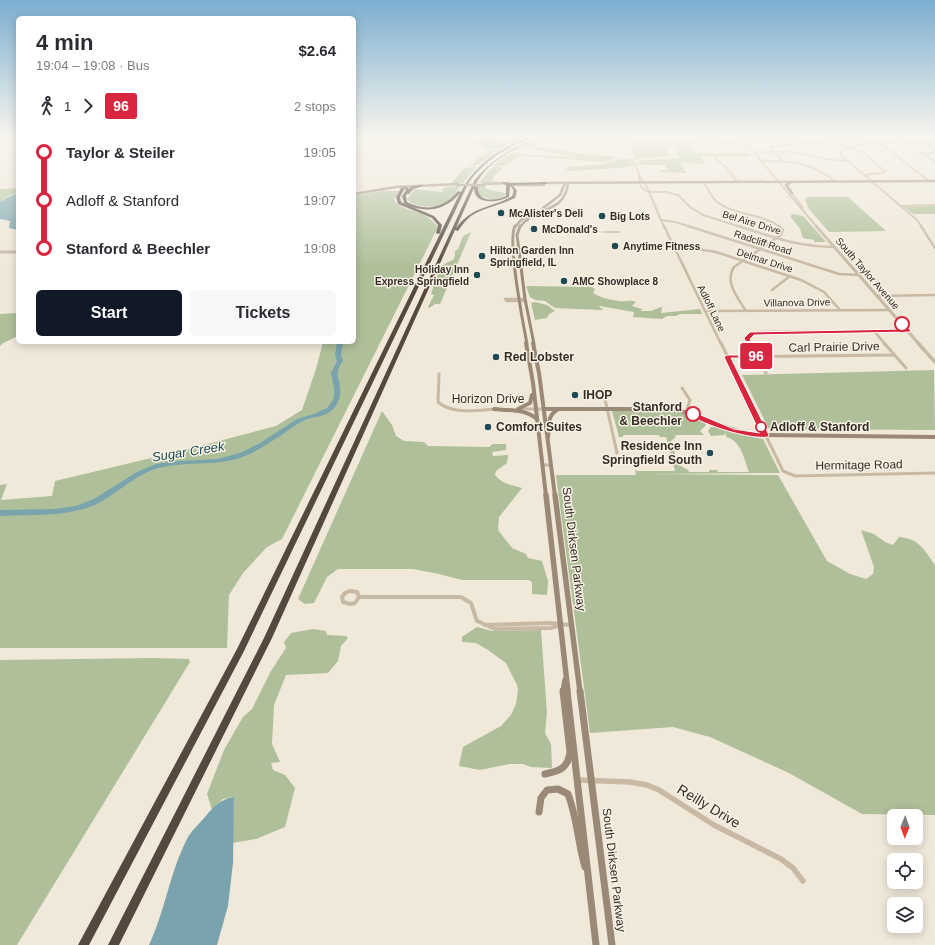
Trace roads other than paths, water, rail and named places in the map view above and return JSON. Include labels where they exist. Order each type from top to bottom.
[{"type":"highway","points":[[404,198],[406,202],[415,206],[427,208],[442,206],[452,200],[466,180]]},
{"type":"highway","points":[[83,945],[240,651],[428,261],[469,180]]},
{"type":"highway","points":[[113,945],[208,760],[261,652],[478,180]]},
{"type":"highway","points":[[479,180],[475,189],[475,194],[477,197],[489,200],[504,198],[509,194],[508,184]]},
{"type":"highway","points":[[508,184],[546,183]]},
{"type":"highway","points":[[506,201],[515,195],[514,188],[508,184]]},
{"type":"highway","points":[[443,254],[465,218],[481,209],[506,201],[516,196],[516,187],[523,185]]},
{"type":"highway","points":[[404,198],[412,188],[421,186]]},
{"type":"highway","points":[[404,198],[408,190],[404,187],[398,197],[399,202],[430,215],[440,225],[440,229],[428,261]]},
{"type":"main road","points":[[630,183],[638,180]]},
{"type":"main road","points":[[644,180],[650,182],[683,183]]},
{"type":"main road","points":[[767,182],[774,180]]},
{"type":"main road","points":[[788,180],[797,182]]},
{"type":"main road","points":[[532,185],[567,183],[580,185],[630,183],[935,181]]},
{"type":"main road","points":[[767,182],[782,187]]},
{"type":"main road","points":[[791,182],[786,185],[792,193]]},
{"type":"main road","points":[[546,183],[602,184]]},
{"type":"main road","points":[[566,197],[569,187],[567,183]]},
{"type":"main road","name":"South Dirksen Parkway","points":[[567,183],[556,201],[523,219],[514,229],[512,239],[519,300],[533,383],[595,943]]},
{"type":"main road","points":[[647,187],[649,185],[662,183]]},
{"type":"main road","points":[[404,187],[458,184]]},
{"type":"main road","points":[[356,194],[404,187],[458,184],[557,186],[562,187],[563,189]]},
{"type":"main road","points":[[623,184],[641,187]]},
{"type":"main road","name":"South Dirksen Parkway","points":[[580,185],[572,186],[566,197],[561,202],[524,222],[518,232],[526,300],[543,399],[612,945]]},
{"type":"main road","points":[[518,409],[531,402],[531,390],[533,383]]},
{"type":"main road","points":[[543,399],[546,403],[553,406],[578,408]]},
{"type":"main road","points":[[544,409],[663,408],[686,412],[732,431],[745,434],[935,436]]},
{"type":"main road","points":[[494,409],[503,411],[524,411],[531,413],[537,419]]},
{"type":"main road","points":[[548,439],[550,431],[549,415],[560,409]]},
{"type":"main road","points":[[545,774],[562,770],[569,761],[570,752],[563,689],[566,674]]},
{"type":"main road","points":[[540,812],[542,796],[545,792],[550,789],[558,789],[568,794],[574,809],[580,848],[589,878]]},
{"type":"street","name":"Adloff Lane","points":[[642,180],[647,187],[661,220],[784,473]]},
{"type":"street","name":"South Taylor Avenue","points":[[780,182],[782,187],[935,362]]},
{"type":"street","name":"South Taylor Avenue","points":[[780,182],[792,193],[805,212]]},
{"type":"street","points":[[871,182],[920,223],[935,248]]},
{"type":"street","points":[[641,187],[643,183]]},
{"type":"street","points":[[704,183],[714,198],[724,206],[779,226],[783,233],[742,260],[730,270],[729,281],[746,311]]},
{"type":"street","name":"Adloff Lane","points":[[641,187],[648,192]]},
{"type":"street","name":"Bel Aire Drive","points":[[648,192],[675,194],[682,198],[690,207],[703,215],[776,238],[809,246],[836,247]]},
{"type":"street","points":[[900,206],[935,206]]},
{"type":"street","name":"Radcliff Road","points":[[661,220],[672,221],[839,274],[860,275]]},
{"type":"street","points":[[607,232],[619,232]]},
{"type":"street","points":[[930,238],[934,239]]},
{"type":"street","name":"Delmar Drive","points":[[675,249],[710,251],[790,276],[819,288],[827,294],[840,310]]},
{"type":"street","points":[[0,252],[16,252]]},
{"type":"street","points":[[772,290],[790,276]]},
{"type":"street","points":[[877,296],[935,295]]},
{"type":"street","points":[[505,300],[526,300]]},
{"type":"street","name":"Villanova Drive","points":[[705,311],[889,310]]},
{"type":"street","points":[[874,331],[906,368]]},
{"type":"street","points":[[744,333],[749,335],[756,332],[908,331]]},
{"type":"street","points":[[749,335],[747,340],[766,373]]},
{"type":"street","name":"Carl Prairie Drive","points":[[727,357],[894,355]]},
{"type":"street","name":"Horizon Drive","points":[[439,374],[437,399],[441,406],[453,409],[544,409]]},
{"type":"street","points":[[682,388],[690,400],[686,412]]},
{"type":"street","points":[[603,390],[617,453]]},
{"type":"street","points":[[542,465],[551,465]]},
{"type":"street","name":"Hermitage Road","points":[[784,473],[795,476],[935,473]]},
{"type":"street","points":[[554,565],[564,565]]},
{"type":"street","points":[[359,597],[461,597],[470,603],[477,621],[495,628],[551,628],[560,625],[571,625]]},
{"type":"street","name":"Reilly Drive","points":[[578,780],[630,782],[659,790],[714,824],[781,859],[793,868],[803,881]]},
{"type":"water","points":[[16,194],[16,230],[9,228],[10,221],[0,219],[0,202]]},
{"type":"water","points":[[234,797],[233,863],[228,906],[217,945],[149,945],[155,932],[176,865],[189,836],[214,807],[229,798]]},
{"type":"waterway","name":"Sugar Creek","points":[[0,513],[55,511],[76,508],[96,501],[148,469],[168,464],[217,461],[236,457],[249,452],[299,420],[324,413],[334,405],[337,394],[334,373],[340,361],[338,355],[340,344]]},
{"type":"tunnel","points":[[601,232],[607,232]]},
{"type":"place","name":"McAlister's Deli","points":[[501,213]]},
{"type":"place","name":"Big Lots","points":[[602,216]]},
{"type":"place","name":"McDonald's","points":[[534,229]]},
{"type":"place","name":"Anytime Fitness","points":[[615,246]]},
{"type":"place","name":"Hilton Garden Inn Springfield, IL","points":[[482,256]]},
{"type":"place","name":"Holiday Inn Express Springfield","points":[[477,275]]},
{"type":"place","name":"AMC Showplace 8","points":[[564,281]]},
{"type":"place","name":"Red Lobster","points":[[496,357]]},
{"type":"place","name":"IHOP","points":[[575,395]]},
{"type":"place","name":"Stanford & Beechler","points":[[693,414]]},
{"type":"place","name":"Comfort Suites","points":[[488,427]]},
{"type":"place","name":"Adloff & Stanford","points":[[761,427]]},
{"type":"place","name":"Residence Inn Springfield South","points":[[710,453]]}]
